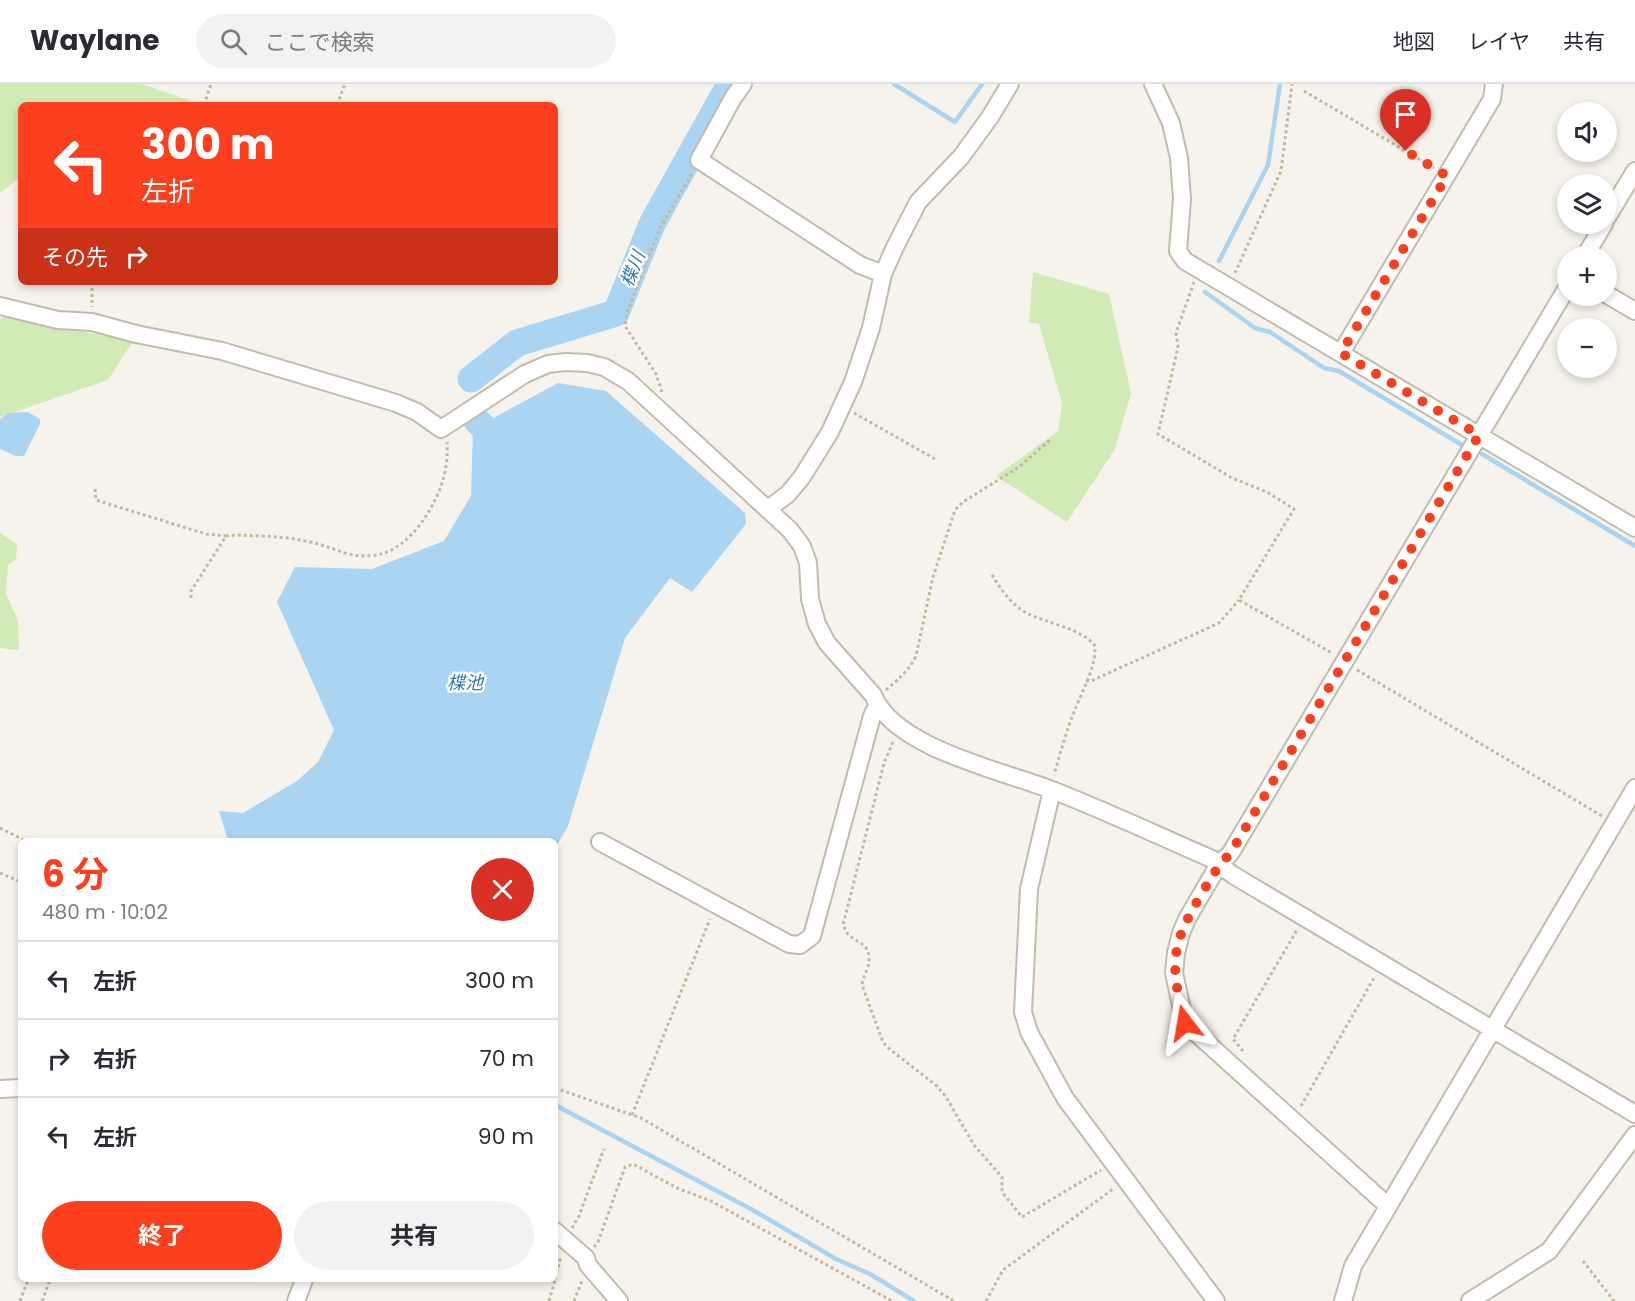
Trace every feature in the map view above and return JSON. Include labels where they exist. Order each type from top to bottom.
[{"type":"street","points":[[743,84],[699,160],[860,265],[883,274]]},
{"type":"street","points":[[768,509],[788,494],[802,477],[830,432],[853,382],[871,328],[883,274],[894,246],[918,202],[962,157],[1010,84]]},
{"type":"street","points":[[1153,84],[1172,123],[1179,158],[1182,199],[1178,251],[1185,261],[1635,528]]},
{"type":"street","points":[[1341,353],[1492,99],[1494,84]]},
{"type":"street","points":[[1617,201],[1635,171]]},
{"type":"street","points":[[1617,300],[1635,311]]},
{"type":"street","points":[[1388,1206],[1185,1023],[1174,974],[1176,953],[1187,919],[1219,864],[1230,854],[1557,304]]},
{"type":"street","points":[[0,306],[58,320],[92,322],[136,334],[222,351],[396,403],[417,412],[441,429],[525,374],[548,364],[587,363],[604,367],[628,381],[790,530],[802,546],[808,563],[810,599],[817,624],[826,643],[876,703],[900,727],[929,746],[952,756],[1052,790],[1212,860],[1233,875],[1635,1114]]},
{"type":"street","points":[[600,842],[789,944],[800,945],[812,936],[876,703]]},
{"type":"street","points":[[1342,1301],[1353,1266],[1635,788]]},
{"type":"street","points":[[1052,790],[1029,889],[1023,1012],[1029,1032],[1065,1098],[1216,1301]]},
{"type":"street","points":[[1,1092],[18,1089]]},
{"type":"street","points":[[1470,1301],[1549,1251],[1635,1135]]},
{"type":"street","points":[[560,1235],[586,1258],[588,1265],[619,1301]]},
{"type":"street","points":[[296,1301],[303,1282]]},
{"type":"path","points":[[205,102],[212,84]]},
{"type":"path","points":[[338,102],[345,84]]},
{"type":"path","points":[[1229,286],[1281,171],[1292,84]]},
{"type":"path","points":[[1304,91],[1447,176]]},
{"type":"path","points":[[667,416],[669,410],[656,374],[628,332],[625,321],[660,228],[699,160]]},
{"type":"path","points":[[1086,681],[1119,670],[1220,623],[1239,600],[1294,509],[1267,492],[1232,478],[1158,434],[1178,347],[1176,333],[1189,293],[1200,269]]},
{"type":"path","points":[[92,285],[92,322]]},
{"type":"path","points":[[842,407],[872,421],[935,459]]},
{"type":"path","points":[[95,489],[96,500],[206,534],[303,540],[362,556],[382,555],[411,536],[441,488],[448,456],[447,440],[441,429]]},
{"type":"path","points":[[876,703],[904,675],[916,656],[933,577],[955,510],[963,502],[1019,467],[1050,440]]},
{"type":"path","points":[[191,598],[191,591],[226,536]]},
{"type":"path","points":[[992,574],[1007,596],[1024,612],[1087,637],[1095,646],[1086,681],[1061,751],[1052,790]]},
{"type":"path","points":[[1239,600],[1614,823]]},
{"type":"path","points":[[900,727],[884,763],[843,924],[848,935],[868,950],[868,966],[862,985],[883,1042],[886,1047],[937,1086],[946,1097],[974,1145],[1002,1177],[1002,1192],[1022,1217],[1112,1163]]},
{"type":"path","points":[[0,828],[20,838]]},
{"type":"path","points":[[0,873],[18,881]]},
{"type":"path","points":[[632,1115],[716,903]]},
{"type":"path","points":[[1243,1051],[1233,1040],[1305,918]]},
{"type":"path","points":[[1288,1117],[1302,1105],[1382,964]]},
{"type":"path","points":[[558,1089],[641,1118],[954,1301]]},
{"type":"path","points":[[558,1253],[560,1235],[579,1216],[604,1149]]},
{"type":"path","points":[[586,1258],[598,1242],[625,1167],[633,1164],[677,1188],[711,1201],[892,1301]]},
{"type":"path","points":[[986,1301],[1003,1270],[1125,1180]]},
{"type":"path","points":[[1583,1261],[1614,1301]]},
{"type":"path","points":[[20,1301],[27,1282]]},
{"type":"path","points":[[42,1301],[49,1282]]},
{"type":"path","points":[[549,1301],[554,1282]]},
{"type":"green space","points":[[0,84],[142,84],[191,101],[18,102],[18,179],[0,193]]},
{"type":"green space","points":[[1033,272],[1109,294],[1131,393],[1115,449],[1067,522],[996,476],[1058,431],[1062,403],[1039,324],[1029,322]]},
{"type":"green space","points":[[5,317],[133,341],[108,380],[0,417],[0,319]]},
{"type":"green space","points":[[0,533],[17,544],[16,559],[8,565],[6,593],[18,621],[19,650],[0,648]]},
{"type":"water","name":"楪池","points":[[558,383],[606,391],[745,513],[746,524],[692,592],[670,578],[625,638],[568,826],[558,844],[558,838],[227,838],[219,811],[243,813],[297,781],[318,762],[334,730],[277,602],[295,567],[372,569],[444,541],[471,496],[473,429]]},
{"type":"water","points":[[28,412],[40,419],[40,424],[24,456],[16,456],[0,449],[0,419],[8,413]]},
{"type":"waterway","name":"楪川","points":[[471,379],[517,343],[616,313],[652,224],[730,84]]},
{"type":"waterway","points":[[894,84],[955,122],[982,84]]},
{"type":"waterway","points":[[1219,261],[1268,165],[1280,84]]},
{"type":"waterway","points":[[1205,292],[1255,328],[1270,332],[1324,368],[1339,371],[1462,445]]},
{"type":"waterway","name":"楪池","points":[[477,421],[508,450]]},
{"type":"waterway","points":[[1482,454],[1635,546]]},
{"type":"waterway","points":[[558,1107],[751,1209],[836,1259],[870,1274],[914,1301]]},
{"type":"route","points":[[1185,1023],[1174,974],[1176,953],[1187,919],[1219,864],[1230,854],[1479,435],[1341,353],[1447,176],[1406,151]]}]
